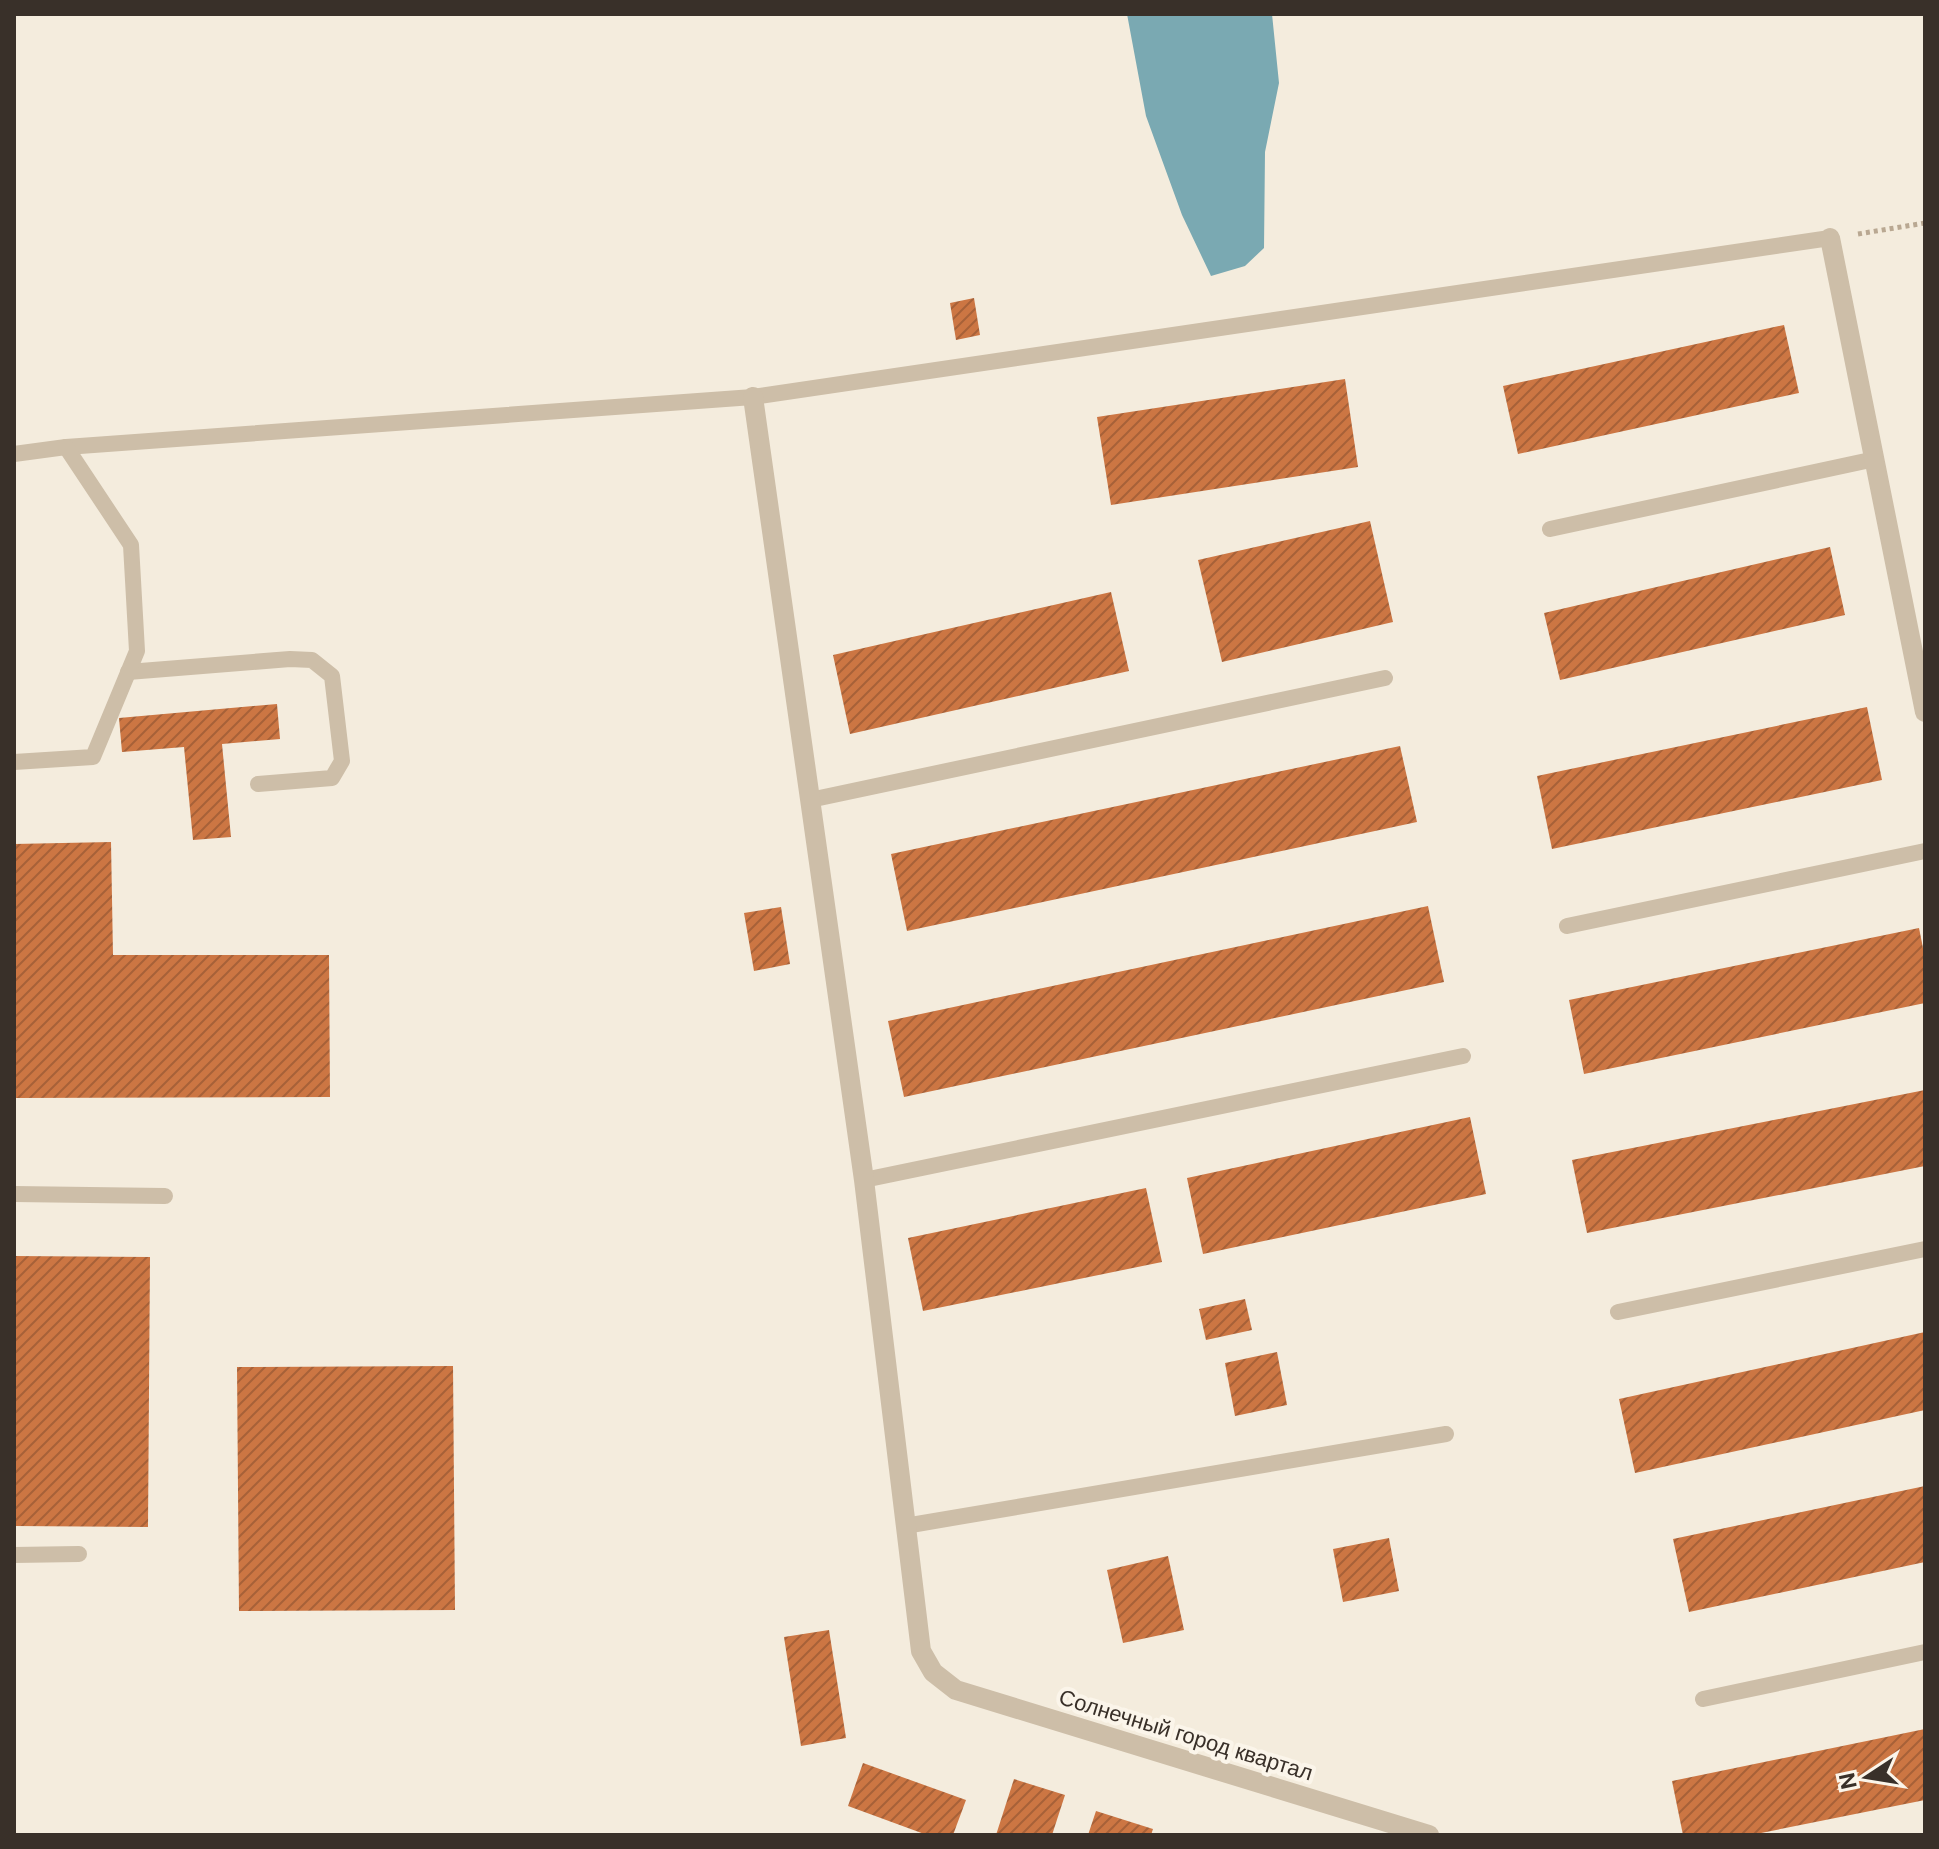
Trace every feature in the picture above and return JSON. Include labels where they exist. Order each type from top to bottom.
[{"type":"street","points":[[1830,238],[1925,712]]},
{"type":"street","points":[[753,397],[864,1180],[905,1526]]},
{"type":"street","name":"Солнечный город квартал","points":[[905,1526],[921,1651],[933,1672],[956,1690],[1429,1835]]},
{"type":"lane","points":[[14,454],[66,447],[753,397],[1830,238]]},
{"type":"lane","points":[[14,762],[93,757],[137,651],[131,545],[66,447]]},
{"type":"lane","points":[[1550,529],[1875,459]]},
{"type":"lane","points":[[128,672],[290,659],[312,660],[332,676],[342,761],[332,778],[258,784]]},
{"type":"lane","points":[[810,800],[1385,678]]},
{"type":"lane","points":[[1567,926],[1925,851]]},
{"type":"lane","points":[[864,1180],[1463,1056]]},
{"type":"lane","points":[[14,1194],[165,1196]]},
{"type":"lane","points":[[1618,1312],[1925,1249]]},
{"type":"lane","points":[[905,1526],[1446,1434]]},
{"type":"lane","points":[[14,1555],[79,1554]]},
{"type":"lane","points":[[1703,1699],[1925,1652]]},
{"type":"path","points":[[1830,238],[1925,223]]},
{"type":"water","points":[[1127,14],[1272,14],[1279,83],[1265,152],[1264,248],[1245,266],[1211,276],[1182,215],[1146,116]]},
{"type":"building","points":[[974,298],[980,335],[956,340],[950,303]]},
{"type":"building","points":[[1784,325],[1799,393],[1518,454],[1503,386]]},
{"type":"building","points":[[1345,379],[1358,467],[1111,505],[1097,417]]},
{"type":"building","points":[[1370,521],[1393,622],[1222,662],[1198,560]]},
{"type":"building","points":[[1830,547],[1845,615],[1560,680],[1544,613]]},
{"type":"building","points":[[1111,592],[1129,671],[850,734],[833,655]]},
{"type":"building","points":[[277,704],[280,739],[222,744],[231,837],[193,840],[184,747],[122,752],[119,718]]},
{"type":"building","points":[[1867,707],[1882,780],[1552,849],[1537,776]]},
{"type":"building","points":[[1400,746],[1417,822],[907,931],[891,854]]},
{"type":"building","points":[[111,842],[113,955],[329,955],[330,1097],[14,1098],[14,844]]},
{"type":"building","points":[[1428,906],[1444,982],[904,1097],[888,1021]]},
{"type":"building","points":[[781,907],[790,964],[754,971],[744,913]]},
{"type":"building","points":[[1919,928],[1925,958],[1925,1003],[1584,1074],[1569,1000]]},
{"type":"building","points":[[1925,1090],[1925,1166],[1587,1233],[1572,1160]]},
{"type":"building","points":[[1470,1117],[1486,1194],[1203,1254],[1187,1178]]},
{"type":"building","points":[[1146,1188],[1162,1262],[923,1311],[908,1238]]},
{"type":"building","points":[[14,1256],[150,1257],[148,1527],[14,1526]]},
{"type":"building","points":[[1245,1299],[1252,1330],[1206,1340],[1199,1309]]},
{"type":"building","points":[[1925,1332],[1925,1410],[1635,1473],[1619,1399]]},
{"type":"building","points":[[1277,1352],[1287,1405],[1235,1416],[1225,1363]]},
{"type":"building","points":[[453,1366],[455,1610],[239,1611],[237,1367]]},
{"type":"building","points":[[1925,1486],[1925,1562],[1689,1612],[1673,1539]]},
{"type":"building","points":[[1389,1538],[1399,1591],[1343,1602],[1333,1549]]},
{"type":"building","points":[[1168,1556],[1184,1630],[1123,1643],[1107,1570]]},
{"type":"building","points":[[829,1630],[846,1738],[801,1746],[784,1637]]},
{"type":"building","points":[[1925,1729],[1925,1800],[1751,1835],[1683,1835],[1672,1781]]},
{"type":"building","points":[[863,1763],[966,1800],[953,1835],[927,1835],[848,1806]]},
{"type":"building","points":[[1014,1779],[1065,1795],[1052,1835],[996,1835]]},
{"type":"building","points":[[1096,1811],[1153,1829],[1151,1835],[1088,1835]]}]
